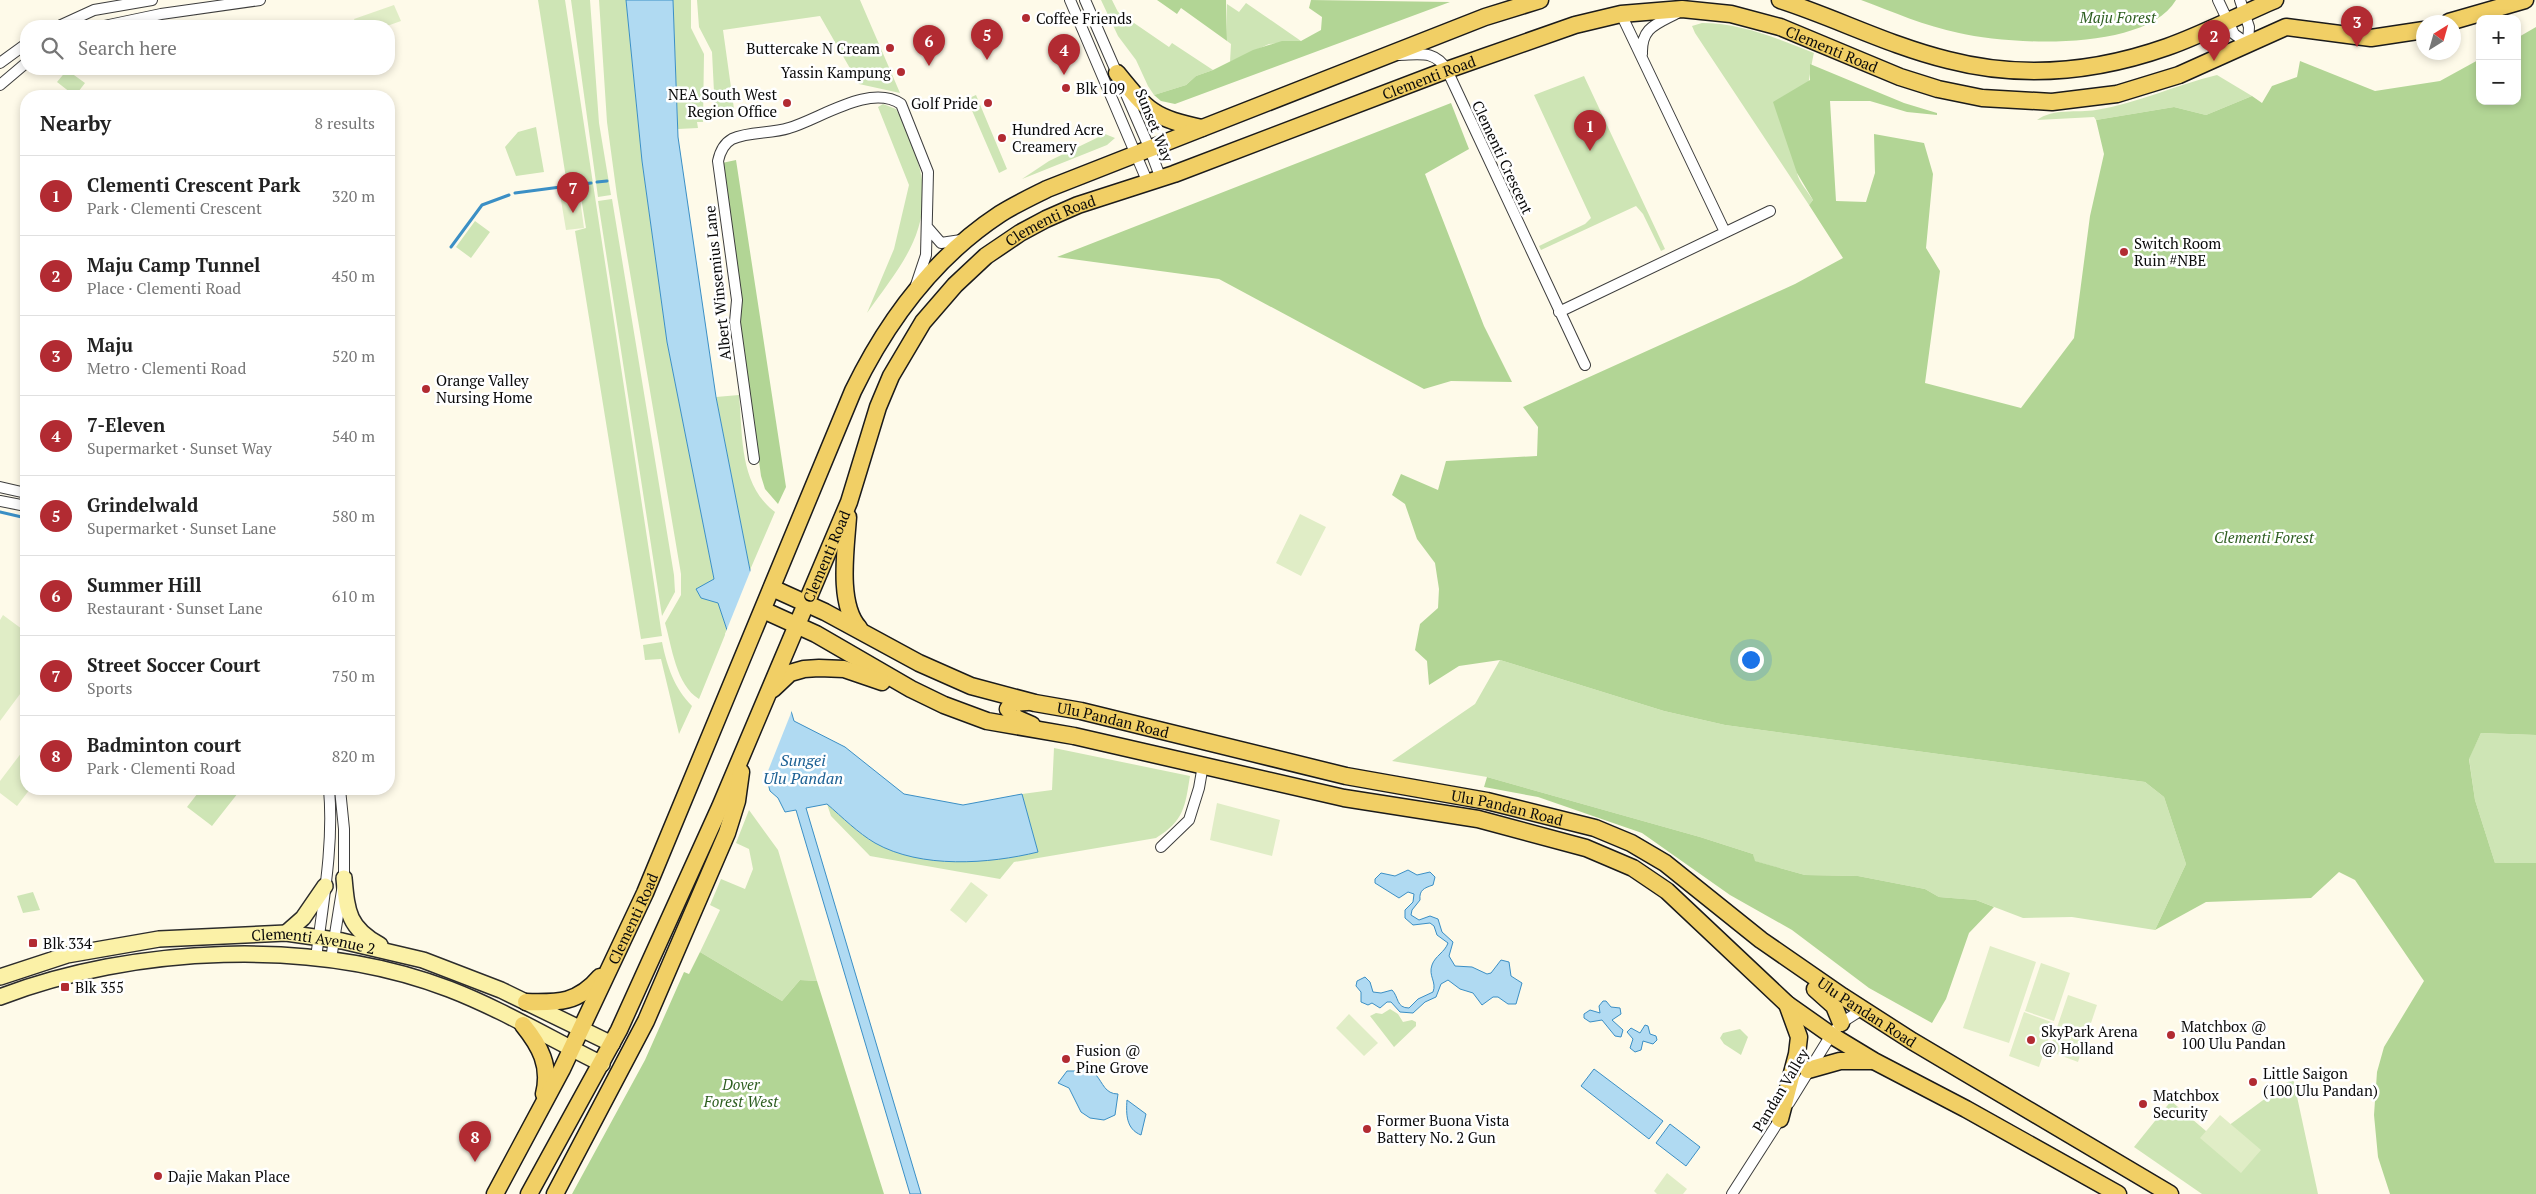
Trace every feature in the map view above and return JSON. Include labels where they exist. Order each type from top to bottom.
[{"type":"main road","name":"Clementi Road","points":[[495,1194],[571,1049],[645,893],[852,391],[867,362],[913,293],[936,266],[1000,214],[1047,189],[1142,150],[1392,55],[1485,17],[1540,0]]},
{"type":"main road","name":"Clementi Road","points":[[1780,0],[1948,60],[2027,71],[2058,71],[2112,64],[2168,47],[2227,21],[2243,6],[2276,0]]},
{"type":"main road","points":[[2276,0],[2275,16],[2286,27],[2371,38],[2416,31]]},
{"type":"main road","points":[[2461,19],[2525,0]]},
{"type":"main road","name":"Clementi Road","points":[[529,1194],[612,1044],[744,750],[849,502],[878,407],[891,376],[923,322],[955,285],[986,256],[1046,219],[1078,205],[1154,181],[1447,70],[1575,25],[1621,14],[1682,9],[1731,14],[1780,27],[1900,77],[1938,89],[2010,100],[2052,102],[2117,94],[2179,75],[2286,27]]},
{"type":"main road","points":[[1117,73],[1140,101],[1160,116],[1170,122],[1202,128]]},
{"type":"main road","points":[[849,502],[846,565],[847,606],[849,614],[863,633]]},
{"type":"main road","name":"Ulu Pandan Road","points":[[772,588],[951,678],[1035,703],[1081,711],[1346,776],[1487,801],[1596,828],[1631,843],[1664,864],[1761,940],[1863,1010],[2170,1194]]},
{"type":"main road","name":"Ulu Pandan Road","points":[[763,610],[798,626],[911,689],[944,705],[988,720],[1074,736],[1344,798],[1478,819],[1586,848],[1633,868],[1667,891],[1787,1004],[1836,1029],[1874,1061],[1966,1109],[2118,1194]]},
{"type":"main road","points":[[768,694],[790,673],[804,669],[844,669],[878,681],[911,689]]},
{"type":"main road","points":[[1035,703],[1012,703],[1008,709],[1016,718],[1051,733]]},
{"type":"main road","name":"Clementi Road","points":[[555,1194],[646,1021],[714,864],[737,801],[744,750]]},
{"type":"main road","points":[[344,878],[346,908],[356,929],[368,939],[390,951]]},
{"type":"main road","points":[[286,933],[303,918],[325,886]]},
{"type":"main road","name":"Clementi Avenue 2","points":[[0,977],[67,955],[162,938],[286,933],[335,939],[390,951],[455,971],[526,1002],[612,1044]]},
{"type":"main road","points":[[234,935],[238,945],[235,956]]},
{"type":"main road","points":[[1761,940],[1762,946],[1771,955],[1826,997],[1834,1006],[1836,1029]]},
{"type":"main road","name":"Clementi Avenue 2","points":[[0,997],[71,973],[166,958],[235,956],[324,958],[386,969],[472,998],[602,1064]]},
{"type":"main road","points":[[526,1002],[569,1001],[590,989],[612,962]]},
{"type":"main road","points":[[1780,1119],[1797,1054],[1799,1037],[1787,1004]]},
{"type":"main road","points":[[523,1024],[538,1044],[545,1058],[546,1088],[541,1109]]},
{"type":"main road","points":[[1808,1070],[1840,1061],[1874,1061]]},
{"type":"street","points":[[72,20],[94,10],[152,0]]},
{"type":"street","points":[[132,20],[161,14],[260,0]]},
{"type":"street","name":"Sunset Way","points":[[1070,0],[1142,150],[1154,181]]},
{"type":"street","name":"Sunset Way","points":[[1085,0],[1117,73],[1154,181]]},
{"type":"street","points":[[2218,0],[2234,34],[2248,44]]},
{"type":"street","points":[[2243,6],[2249,27],[2248,44]]},
{"type":"street","points":[[1642,54],[1642,42],[1647,31],[1682,9]]},
{"type":"street","points":[[1621,14],[1628,31],[1642,54],[1725,232]]},
{"type":"street","points":[[0,63],[20,48]]},
{"type":"street","name":"Clementi Crescent","points":[[1392,55],[1432,56],[1440,59],[1447,70],[1585,365]]},
{"type":"street","points":[[0,84],[20,68]]},
{"type":"street","name":"Albert Winsemius Lane","points":[[754,458],[735,322],[737,300],[718,161],[721,151],[732,140],[788,129],[863,98],[875,97],[895,100],[906,112],[928,172],[928,228]]},
{"type":"street","points":[[1559,312],[1770,210]]},
{"type":"street","points":[[928,228],[941,243],[948,244],[970,237]]},
{"type":"street","points":[[913,293],[926,255],[928,228]]},
{"type":"street","points":[[0,487],[20,492]]},
{"type":"street","points":[[0,500],[20,505]]},
{"type":"street","points":[[1161,847],[1189,820],[1199,788],[1203,765]]},
{"type":"street","points":[[324,958],[319,937],[325,886],[331,806],[330,795]]},
{"type":"street","points":[[324,958],[335,939],[344,878],[344,829],[341,795]]},
{"type":"street","name":"Pandan Valley","points":[[1732,1194],[1780,1119],[1808,1070],[1836,1029],[1863,1010]]},
{"type":"green space","points":[[538,0],[565,0],[662,636],[641,639],[575,231],[586,228],[580,191],[568,191]]},
{"type":"green space","points":[[571,0],[590,0],[599,123],[611,195],[598,197]]},
{"type":"green space","points":[[599,0],[626,0],[642,161],[667,342],[714,579],[701,598],[718,602],[727,630],[699,699],[691,693],[680,675],[665,623],[681,595],[681,574],[617,196],[607,122]]},
{"type":"green space","points":[[673,0],[691,0],[691,28],[704,54],[703,122],[697,122],[698,128],[678,129]]},
{"type":"green space","points":[[697,0],[860,0],[900,93],[859,84],[820,16],[723,30],[734,109],[715,112],[712,52],[699,27]]},
{"type":"green space","points":[[1101,0],[1112,0],[1118,12],[1169,47],[1172,43],[1213,70],[1196,76],[1186,85],[1154,95],[1136,60],[1118,36]]},
{"type":"green space","points":[[1157,0],[1226,0],[1227,41],[1181,8],[1177,14]]},
{"type":"green space","points":[[1311,0],[1450,2],[1175,104],[1161,101],[1154,95],[1186,85],[1196,76],[1213,70],[1253,50],[1282,41],[1301,41],[1321,30],[1322,17],[1309,8]]},
{"type":"green space","name":"Maju Forest","points":[[1861,0],[2176,0],[2160,17],[2136,29],[2107,36],[2042,42],[1982,37],[1946,30],[1921,23]]},
{"type":"green space","points":[[1246,3],[1301,41],[1269,44],[1230,62],[1231,44],[1227,41],[1227,4],[1239,12]]},
{"type":"green space","points":[[394,5],[401,21],[395,23],[395,20],[354,19]]},
{"type":"green space","points":[[1702,23],[1745,29],[1773,37],[1814,53],[1797,173],[1813,200],[1809,205],[1695,33],[1692,26]]},
{"type":"green space","name":"Clementi Forest","points":[[2536,27],[2536,735],[2481,733],[2469,759],[2475,800],[2495,863],[2536,863],[2536,1194],[2390,1194],[2378,1157],[2374,1115],[2377,1072],[2384,1047],[2424,981],[2355,880],[2339,872],[2311,898],[2206,902],[2155,930],[2186,864],[2164,797],[2145,782],[1725,725],[1664,711],[1500,660],[1459,666],[1429,685],[1427,661],[1415,650],[1420,624],[1438,608],[1439,589],[1435,563],[1417,539],[1405,504],[1392,495],[1401,474],[1438,490],[1446,461],[1537,456],[1538,427],[1523,407],[1795,284],[1843,258],[1809,205],[1813,200],[1797,173],[1773,102],[1810,80],[1810,64],[1904,103],[1937,113],[1937,115],[1907,112],[1870,101],[1830,101],[1836,201],[1866,202],[1875,173],[1874,134],[1924,143],[1933,174],[1926,248],[1940,271],[1925,383],[2021,408],[2074,338],[2090,216],[2104,154],[2096,120],[2174,107],[2206,115],[2252,96],[2262,103],[2272,86],[2297,77],[2300,61],[2375,91],[2440,81],[2476,61],[2476,105],[2521,105],[2521,36]]},
{"type":"green space","points":[[63,75],[74,75],[85,83],[80,90],[67,90],[57,82]]},
{"type":"green space","points":[[2217,75],[2252,96],[2206,115],[2174,107],[2096,120],[2094,117],[2037,120],[2043,116],[2058,112],[2089,111],[2112,107]]},
{"type":"green space","points":[[1584,76],[1665,249],[1661,251],[1643,214],[1636,206],[1541,250],[1539,246],[1585,224],[1591,218],[1534,95]]},
{"type":"green space","points":[[976,95],[1007,169],[999,173],[967,99]]},
{"type":"green space","points":[[1451,103],[1469,149],[1425,174],[1484,326],[1512,382],[1451,381],[1424,389],[1219,279],[1057,257]]},
{"type":"green space","points":[[883,104],[896,109],[914,152],[921,174],[922,214],[910,249],[867,313],[894,249],[909,185],[878,107]]},
{"type":"green space","points":[[536,127],[544,172],[516,176],[505,147],[518,132]]},
{"type":"green space","points":[[1105,134],[1115,138],[1107,145],[1022,179],[1049,161]]},
{"type":"green space","points":[[736,160],[786,487],[778,504],[765,489],[761,476],[740,322],[742,299],[722,163]]},
{"type":"green space","points":[[579,192],[584,228],[566,230],[560,194]]},
{"type":"green space","points":[[612,199],[674,575],[675,592],[662,616],[598,201]]},
{"type":"green space","points":[[475,221],[490,232],[471,258],[456,247]]},
{"type":"green space","points":[[739,395],[745,459],[749,474],[763,501],[775,512],[750,570],[716,397]]},
{"type":"green space","points":[[1300,514],[1326,527],[1301,576],[1276,563]]},
{"type":"green space","points":[[3,615],[20,628],[20,694],[0,721],[0,620]]},
{"type":"green space","points":[[662,642],[672,676],[680,692],[692,706],[679,734],[661,659],[645,660],[643,645]]},
{"type":"green space","points":[[1500,660],[1664,711],[1725,725],[2145,782],[2164,797],[2186,864],[2155,930],[2072,917],[2023,918],[1976,900],[1939,897],[1925,889],[1858,876],[1805,875],[1754,861],[1753,854],[1700,837],[1487,777],[1392,761],[1475,704]]},
{"type":"green space","points":[[2481,733],[2536,735],[2536,863],[2495,863],[2475,800],[2469,758]]},
{"type":"green space","points":[[1054,748],[1190,776],[1182,812],[1172,826],[1156,838],[1014,862],[1000,879],[870,856],[831,816],[827,804],[856,830],[875,843],[894,852],[914,857],[955,861],[1038,852],[1022,794],[1052,790]]},
{"type":"green space","points":[[20,755],[20,795],[25,795],[17,806],[0,793],[0,781]]},
{"type":"green space","points":[[1487,777],[1700,837],[1753,854],[1755,861],[1805,875],[1858,876],[1925,889],[1939,897],[1976,900],[1994,907],[1969,933],[1946,999],[1932,1023],[1869,988],[1792,930],[1730,895],[1642,833],[1538,797],[1484,787]]},
{"type":"green space","points":[[196,795],[236,795],[212,826],[187,807]]},
{"type":"green space","points":[[1217,803],[1280,820],[1272,856],[1210,840]]},
{"type":"green space","points":[[749,810],[778,850],[817,981],[800,980],[782,1001],[700,952],[720,910],[710,905],[721,879],[745,889],[753,869],[749,849],[736,843]]},
{"type":"green space","points":[[971,882],[988,895],[966,923],[950,910]]},
{"type":"green space","points":[[33,892],[40,910],[23,913],[17,896]]},
{"type":"green space","points":[[1990,946],[2036,962],[2009,1043],[1963,1028]]},
{"type":"green space","name":"Dover Forest West","points":[[700,952],[782,1001],[800,980],[817,981],[884,1194],[572,1194],[645,1060],[684,972],[689,974]]},
{"type":"green space","points":[[2041,963],[2070,973],[2054,1021],[2025,1011]]},
{"type":"green space","points":[[2068,995],[2097,1005],[2078,1062],[2049,1051]]},
{"type":"green space","points":[[1390,1009],[1398,1014],[1403,1022],[1412,1020],[1416,1022],[1416,1026],[1394,1047],[1370,1016],[1376,1013],[1382,1014]]},
{"type":"green space","name":"SkyPark Arena @ Holland","points":[[2024,1012],[2054,1023],[2039,1067],[2009,1056]]},
{"type":"green space","points":[[1349,1014],[1378,1043],[1364,1056],[1336,1028]]},
{"type":"green space","points":[[1740,1029],[1748,1037],[1741,1055],[1724,1044],[1720,1038],[1723,1033]]},
{"type":"green space","points":[[2293,1078],[2318,1194],[2202,1194],[2134,1147],[2171,1101],[2213,1137]]},
{"type":"green space","points":[[2220,1115],[2261,1150],[2241,1173],[2200,1138]]},
{"type":"green space","points":[[1667,1173],[1687,1189],[1683,1194],[1657,1194],[1654,1191]]},
{"type":"water","name":"Sungei Ulu Pandan","points":[[626,0],[673,0],[678,137],[716,397],[750,570],[794,721],[845,747],[904,794],[963,805],[1022,794],[1038,852],[998,859],[955,862],[913,857],[875,843],[856,830],[827,804],[806,808],[921,1194],[910,1194],[796,810],[785,812],[778,798],[770,791],[718,603],[701,598],[696,589],[714,579],[667,342],[642,161]]},
{"type":"water","points":[[1408,870],[1417,875],[1430,872],[1435,877],[1433,885],[1421,892],[1420,900],[1412,910],[1411,915],[1419,920],[1430,916],[1438,919],[1442,932],[1453,942],[1449,956],[1455,966],[1472,967],[1487,974],[1491,973],[1501,960],[1509,962],[1511,976],[1522,983],[1516,1004],[1508,1004],[1498,997],[1493,997],[1482,1005],[1473,993],[1460,989],[1448,980],[1441,984],[1436,997],[1425,1002],[1413,1013],[1400,1012],[1391,1002],[1387,1002],[1380,1008],[1372,1003],[1368,1005],[1361,1002],[1361,992],[1356,986],[1357,981],[1365,977],[1370,982],[1373,992],[1381,993],[1392,990],[1400,1004],[1405,1008],[1409,1008],[1418,999],[1433,992],[1432,965],[1448,943],[1437,935],[1434,926],[1430,923],[1413,925],[1405,918],[1405,910],[1413,902],[1414,894],[1408,892],[1399,898],[1375,883],[1375,879],[1381,873],[1395,876]]},
{"type":"water","points":[[1603,1001],[1606,1001],[1611,1007],[1620,1008],[1621,1014],[1612,1020],[1623,1030],[1621,1037],[1615,1036],[1602,1020],[1590,1022],[1584,1018],[1584,1014],[1590,1010],[1600,1013],[1599,1006]]},
{"type":"water","points":[[1645,1025],[1648,1026],[1650,1034],[1656,1036],[1657,1040],[1653,1044],[1643,1041],[1641,1050],[1635,1052],[1630,1048],[1633,1039],[1627,1032],[1631,1028],[1640,1033]]},
{"type":"water","points":[[1086,1067],[1095,1074],[1107,1090],[1118,1094],[1115,1115],[1104,1120],[1090,1118],[1081,1112],[1069,1088],[1058,1083],[1067,1071],[1079,1071]]},
{"type":"water","points":[[1594,1069],[1663,1121],[1649,1139],[1581,1086]]},
{"type":"water","points":[[1127,1100],[1146,1114],[1141,1135],[1132,1129],[1128,1120]]},
{"type":"water","points":[[1670,1124],[1700,1147],[1686,1166],[1656,1143]]},
{"type":"pier","points":[[752,567],[793,708],[766,776],[762,770],[725,634]]},
{"type":"waterway","points":[[597,182],[607,181]]},
{"type":"waterway","points":[[515,193],[591,183]]},
{"type":"waterway","points":[[451,247],[482,205],[509,195]]},
{"type":"waterway","points":[[0,512],[20,517]]},
{"type":"place","name":"Coffee Friends","points":[[1026,18]]},
{"type":"place","name":"Maju","points":[[2357,47]]},
{"type":"place","name":"Buttercake N Cream","points":[[890,48]]},
{"type":"place","name":"Grindelwald","points":[[987,60]]},
{"type":"place","name":"Maju Camp Tunnel","points":[[2214,61]]},
{"type":"place","name":"Summer Hill","points":[[929,66]]},
{"type":"place","name":"Yassin Kampung","points":[[901,72]]},
{"type":"place","name":"7-Eleven","points":[[1064,75]]},
{"type":"place","name":"Blk 109","points":[[1066,88]]},
{"type":"place","name":"NEA South West Region Office","points":[[787,103]]},
{"type":"place","name":"Golf Pride","points":[[988,103]]},
{"type":"place","name":"Hundred Acre Creamery","points":[[1002,138]]},
{"type":"place","name":"Clementi Crescent Park","points":[[1590,151]]},
{"type":"place","name":"Street Soccer Court","points":[[573,213]]},
{"type":"place","name":"Switch Room Ruin #NBE","points":[[2124,252]]},
{"type":"place","name":"Orange Valley Nursing Home","points":[[426,389]]},
{"type":"place","name":"Blk 334","points":[[33,943]]},
{"type":"place","name":"Blk 355","points":[[65,987]]},
{"type":"place","name":"Matchbox @ 100 Ulu Pandan","points":[[2171,1035]]},
{"type":"place","name":"SkyPark Arena @ Holland","points":[[2031,1040]]},
{"type":"place","name":"Fusion @ Pine Grove","points":[[1066,1059]]},
{"type":"place","name":"Little Saigon (100 Ulu Pandan)","points":[[2253,1082]]},
{"type":"place","name":"Matchbox Security","points":[[2143,1104]]},
{"type":"place","name":"Former Buona Vista Battery No. 2 Gun","points":[[1367,1129]]},
{"type":"place","name":"Badminton court","points":[[475,1162]]},
{"type":"place","name":"Dajie Makan Place","points":[[158,1176]]}]
